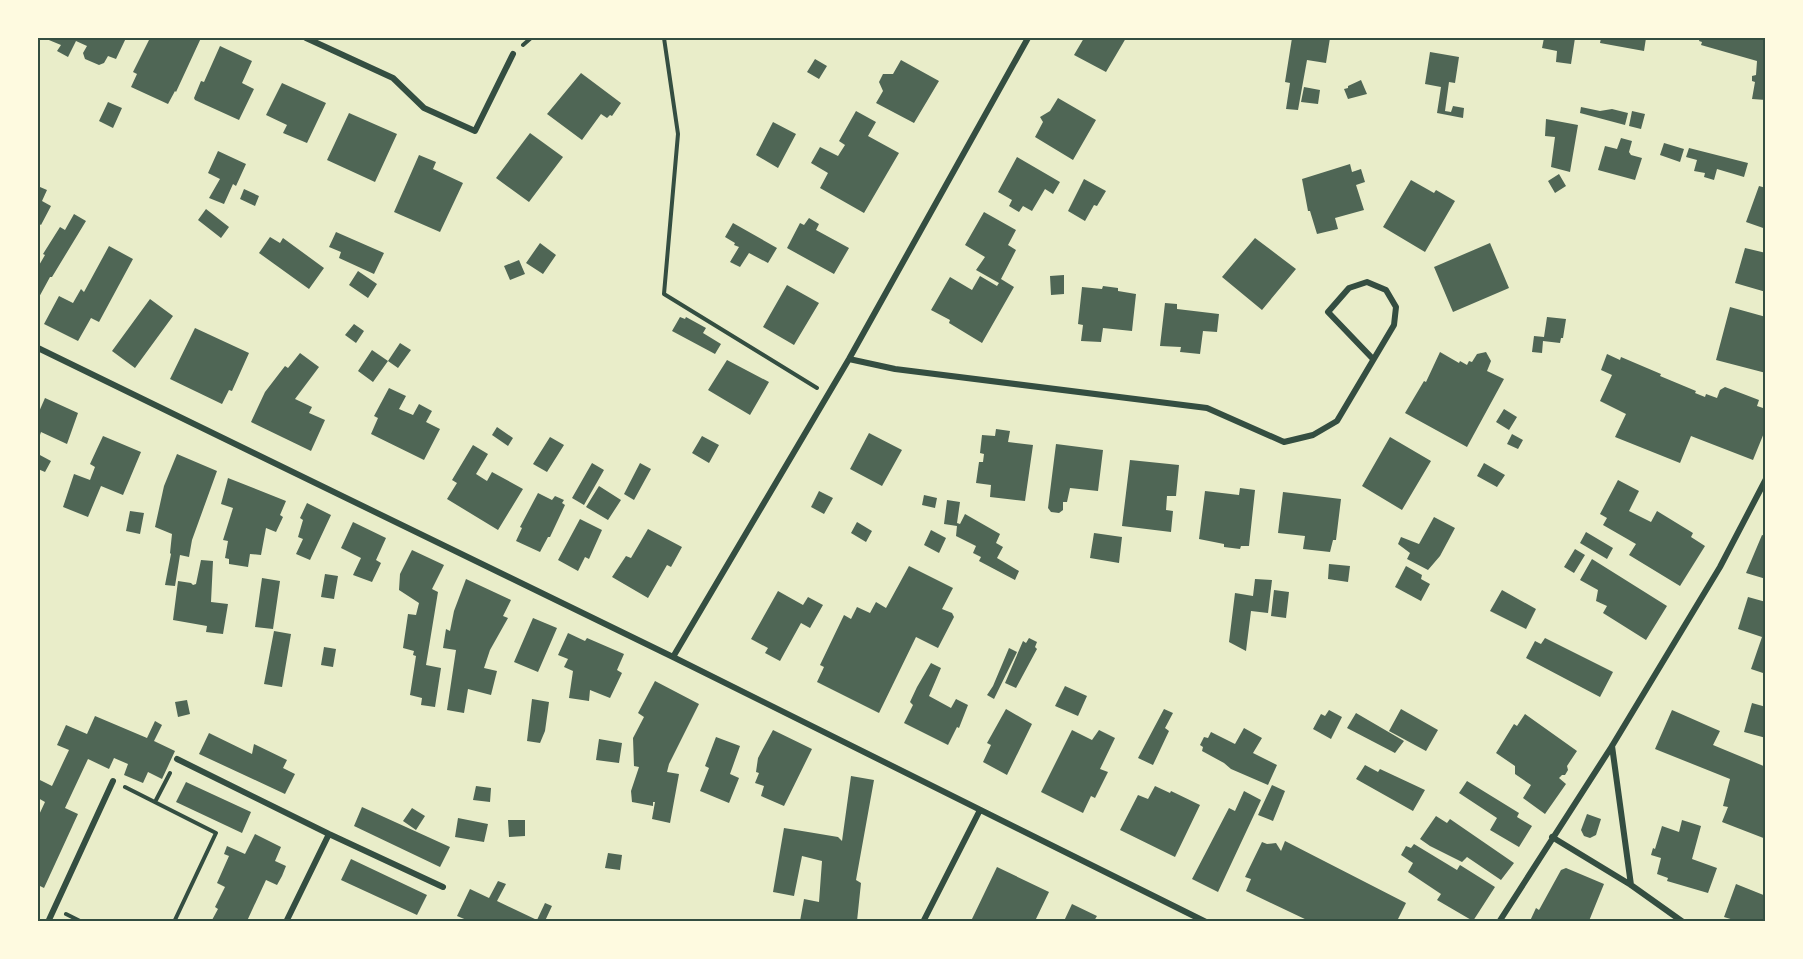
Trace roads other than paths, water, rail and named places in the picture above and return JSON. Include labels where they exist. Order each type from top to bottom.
[{"type":"street","points":[[306,38],[393,78],[424,108],[475,131],[513,54]]},
{"type":"street","points":[[673,657],[849,359],[1028,38]]},
{"type":"street","points":[[849,359],[895,369],[1207,408],[1284,442],[1313,435],[1337,421],[1394,325],[1396,307],[1386,290],[1367,282],[1349,288],[1328,312],[1373,359]]},
{"type":"street","points":[[38,348],[673,657],[1206,921]]},
{"type":"street","points":[[1498,921],[1612,746],[1720,567],[1766,479]]},
{"type":"street","points":[[1612,746],[1630,885]]},
{"type":"street","points":[[177,759],[328,834],[443,887]]},
{"type":"street","points":[[48,921],[113,781]]},
{"type":"street","points":[[923,921],[980,810]]},
{"type":"street","points":[[286,921],[328,834]]},
{"type":"street","points":[[1552,837],[1683,921]]}]
